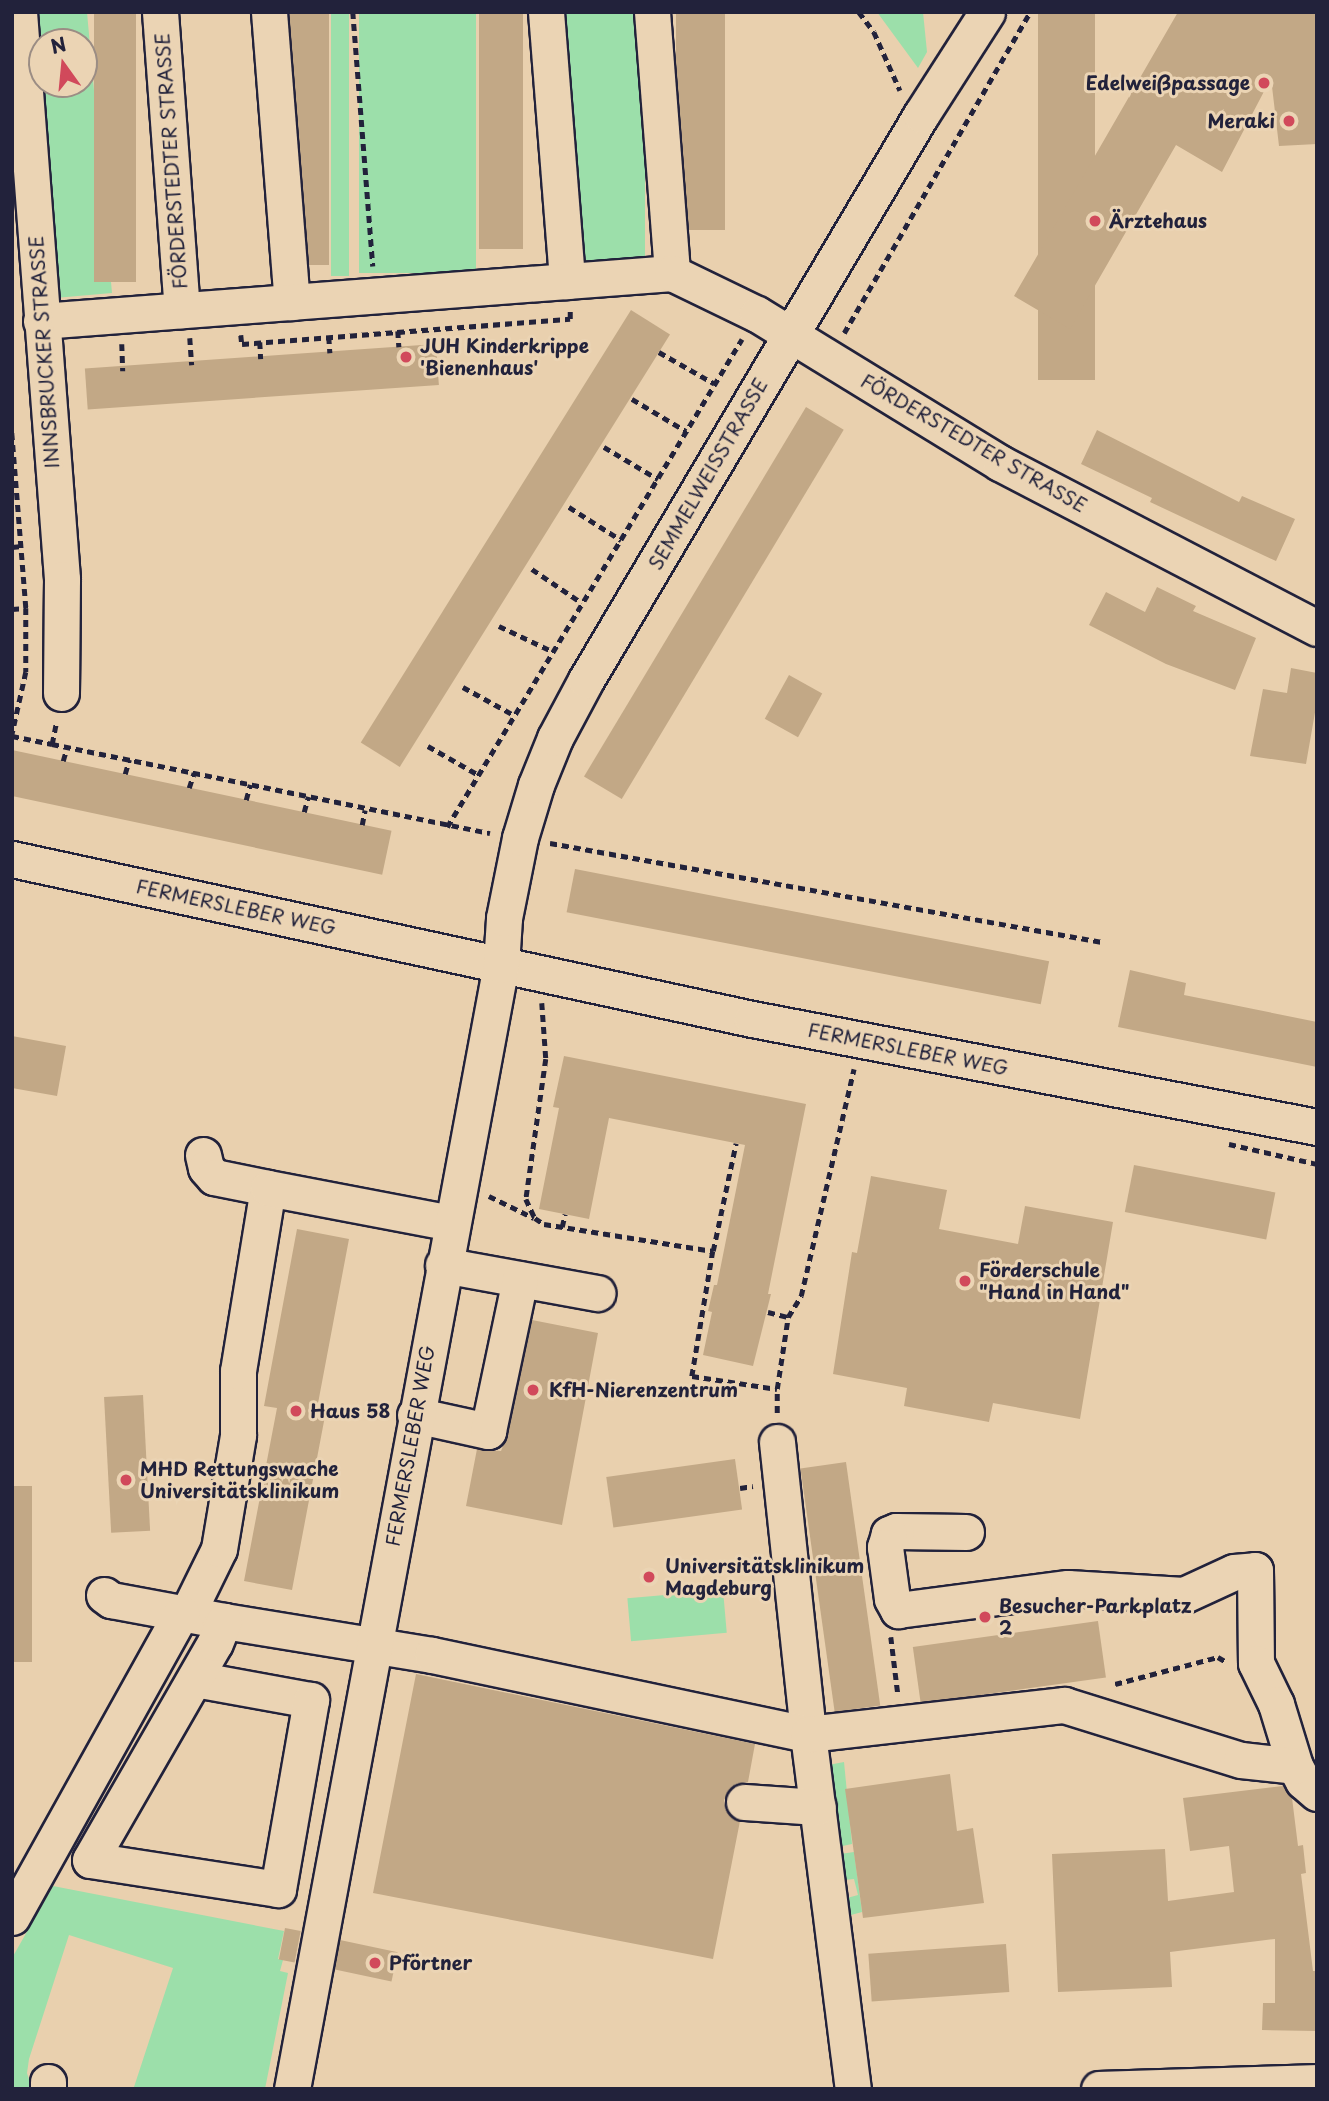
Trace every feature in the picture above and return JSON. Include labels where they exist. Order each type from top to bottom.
[{"type":"street","name":"INNSBRUCKER STRASSE","points":[[19,12],[62,579],[61,693]]},
{"type":"street","name":"FÖRDERSTEDTER STRASSE","points":[[160,12],[182,310]]},
{"type":"street","points":[[269,12],[292,302]]},
{"type":"street","points":[[546,12],[567,281]]},
{"type":"street","points":[[652,12],[672,273]]},
{"type":"street","name":"SEMMELWEISSTRASSE","points":[[501,965],[504,918],[520,838],[545,762],[571,708],[920,115],[987,12]]},
{"type":"street","name":"FÖRDERSTEDTER STRASSE","points":[[41,321],[672,273],[757,314],[1000,463],[1317,628]]},
{"type":"street","name":"FERMERSLEBER WEG","points":[[12,859],[859,1040],[1317,1127]]},
{"type":"street","name":"FERMERSLEBER WEG","points":[[292,2089],[415,1415],[501,965]]},
{"type":"street","points":[[203,1155],[206,1168],[214,1177],[451,1223]]},
{"type":"street","points":[[12,1917],[219,1549],[237,1441],[238,1371],[268,1188]]},
{"type":"street","points":[[443,1265],[597,1293]]},
{"type":"street","points":[[415,1415],[488,1431],[520,1279]]},
{"type":"street","points":[[777,1442],[808,1734],[853,2089]]},
{"type":"street","points":[[965,1532],[896,1531],[889,1534],[885,1547],[892,1599],[898,1610],[1068,1588],[1184,1595],[1234,1572],[1255,1570],[1255,1652],[1261,1677],[1276,1704],[1295,1766],[1303,1781],[1317,1793]]},
{"type":"street","points":[[104,1595],[111,1600],[373,1645],[808,1734],[1064,1705],[1241,1760],[1266,1765],[1295,1766]]},
{"type":"street","points":[[195,1679],[311,1700],[278,1889],[90,1860],[195,1679],[223,1621]]},
{"type":"street","points":[[744,1802],[817,1807]]},
{"type":"street","points":[[1099,2089],[1317,2082]]},
{"type":"path","points":[[353,12],[375,295]]},
{"type":"path","points":[[859,12],[874,32],[901,92],[920,115]]},
{"type":"path","points":[[829,358],[1030,12]]},
{"type":"path","points":[[239,306],[242,344],[570,319],[567,281]]},
{"type":"path","points":[[447,827],[757,314]]},
{"type":"path","points":[[398,331],[399,347]]},
{"type":"path","points":[[329,337],[330,353]]},
{"type":"path","points":[[260,342],[261,359]]},
{"type":"path","points":[[659,352],[715,384]]},
{"type":"path","points":[[632,399],[686,431]]},
{"type":"path","points":[[12,433],[26,608],[26,672],[12,736],[447,827],[1102,942]]},
{"type":"path","points":[[604,447],[657,479]]},
{"type":"path","points":[[569,507],[621,540]]},
{"type":"path","points":[[12,547],[22,546]]},
{"type":"path","points":[[532,569],[582,603]]},
{"type":"path","points":[[12,609],[26,608]]},
{"type":"path","points":[[499,626],[552,651]]},
{"type":"path","points":[[463,687],[514,715]]},
{"type":"path","points":[[52,744],[61,693]]},
{"type":"path","points":[[428,746],[477,774]]},
{"type":"path","points":[[63,761],[67,747]]},
{"type":"path","points":[[125,774],[129,760]]},
{"type":"path","points":[[189,788],[194,774]]},
{"type":"path","points":[[246,800],[250,785]]},
{"type":"path","points":[[304,812],[307,797]]},
{"type":"path","points":[[362,825],[365,810]]},
{"type":"path","points":[[535,1218],[526,1199],[546,1059],[542,1000]]},
{"type":"path","points":[[777,1442],[777,1389],[788,1317],[801,1296],[859,1040]]},
{"type":"path","points":[[736,1143],[713,1251],[692,1376],[777,1389]]},
{"type":"path","points":[[487,1195],[535,1218],[562,1227],[713,1251]]},
{"type":"path","points":[[562,1227],[565,1214]]},
{"type":"path","points":[[768,1312],[788,1317]]},
{"type":"path","points":[[898,1610],[890,1624],[902,1723]]},
{"type":"path","points":[[1115,1684],[1218,1657],[1261,1677]]},
{"type":"green space","points":[[30,12],[87,12],[88,28],[31,28]]},
{"type":"green space","points":[[331,12],[349,12],[349,276],[331,276]]},
{"type":"green space","points":[[359,12],[476,12],[476,273],[359,273]]},
{"type":"green space","points":[[551,12],[645,12],[645,266],[551,266]]},
{"type":"green space","points":[[877,12],[923,12],[927,52],[918,68]]},
{"type":"green space","points":[[38,98],[95,98],[112,293],[55,298]]},
{"type":"green space","points":[[723,1590],[727,1633],[631,1641],[627,1598]]},
{"type":"green space","points":[[844,1762],[852,1844],[838,1847],[823,1766]]},
{"type":"green space","points":[[854,1852],[862,1912],[851,1915],[847,1898],[858,1895],[854,1879],[844,1880],[840,1854]]},
{"type":"green space","points":[[53,1886],[284,1931],[278,1959],[283,1960],[280,1971],[288,1973],[265,2089],[107,2089],[134,2087],[173,1968],[69,1935],[29,2059],[27,2073],[32,2089],[12,2089],[12,1958]]},
{"type":"building","points":[[94,12],[136,12],[136,282],[94,282],[94,98],[98,98],[98,28],[94,28]]},
{"type":"building","points":[[289,12],[329,12],[329,265],[289,265]]},
{"type":"building","points":[[479,12],[523,12],[523,249],[479,249]]},
{"type":"building","points":[[676,12],[725,12],[725,230],[676,230]]},
{"type":"building","points":[[1038,12],[1095,12],[1095,380],[1038,380]]},
{"type":"building","points":[[1178,12],[1317,12],[1317,144],[1279,146],[1271,78],[1222,172],[1176,145],[1070,329],[1014,296]]},
{"type":"building","points":[[631,310],[670,334],[400,767],[361,743]]},
{"type":"building","points":[[436,344],[439,385],[88,409],[85,369]]},
{"type":"building","points":[[806,407],[844,430],[622,799],[584,776]]},
{"type":"building","points":[[1097,430],[1239,502],[1242,496],[1295,519],[1276,561],[1150,502],[1152,498],[1081,464]]},
{"type":"building","points":[[1157,587],[1196,606],[1193,611],[1256,638],[1235,690],[1166,664],[1089,625],[1106,592],[1145,612]]},
{"type":"building","points":[[1291,668],[1317,673],[1317,701],[1306,764],[1250,756],[1263,689],[1287,693]]},
{"type":"building","points":[[789,675],[822,693],[798,737],[765,719]]},
{"type":"building","points":[[12,750],[392,831],[382,875],[12,796]]},
{"type":"building","points":[[575,869],[1049,961],[1041,1004],[567,912]]},
{"type":"building","points":[[1130,970],[1186,983],[1184,995],[1317,1022],[1317,1067],[1118,1027]]},
{"type":"building","points":[[12,1036],[66,1046],[57,1096],[12,1088]]},
{"type":"building","points":[[564,1056],[806,1104],[768,1294],[771,1294],[753,1366],[703,1355],[712,1312],[708,1311],[714,1285],[717,1285],[745,1145],[609,1118],[589,1219],[539,1209],[559,1108],[553,1107]]},
{"type":"building","points":[[1134,1165],[1275,1192],[1266,1240],[1125,1212]]},
{"type":"building","points":[[871,1176],[947,1190],[939,1229],[1018,1244],[1025,1206],[1113,1222],[1080,1419],[993,1403],[989,1422],[904,1406],[907,1388],[833,1374],[852,1252],[857,1253]]},
{"type":"building","name":"Haus 58","points":[[297,1229],[349,1239],[316,1414],[325,1416],[292,1590],[244,1581],[277,1408],[264,1406]]},
{"type":"building","points":[[532,1320],[598,1333],[562,1525],[466,1506],[477,1449],[501,1451],[507,1436]]},
{"type":"building","name":"MHD Rettungswache Universitätsklinikum","points":[[143,1395],[150,1531],[111,1533],[104,1397]]},
{"type":"building","points":[[735,1459],[742,1510],[613,1528],[606,1477]]},
{"type":"building","points":[[846,1462],[880,1706],[835,1712],[800,1468]]},
{"type":"building","points":[[12,1486],[32,1486],[32,1662],[12,1662]]},
{"type":"building","points":[[1098,1621],[1106,1677],[921,1703],[913,1647]]},
{"type":"building","points":[[416,1674],[755,1744],[748,1782],[735,1784],[724,1800],[726,1811],[740,1821],[713,1959],[373,1893]]},
{"type":"building","points":[[950,1774],[957,1831],[973,1828],[984,1903],[863,1918],[845,1789]]},
{"type":"building","points":[[1283,1786],[1292,1798],[1298,1846],[1303,1845],[1306,1873],[1301,1874],[1313,1971],[1317,1971],[1317,2031],[1262,2030],[1263,2003],[1275,2003],[1275,1939],[1170,1952],[1172,1987],[1058,1992],[1052,1854],[1165,1849],[1168,1901],[1234,1892],[1229,1846],[1190,1851],[1183,1798]]},
{"type":"building","points":[[285,1928],[301,1931],[295,1962],[279,1959]]},
{"type":"building","name":"Pförtner","points":[[340,1940],[398,1952],[391,1982],[334,1969]]},
{"type":"building","points":[[1006,1944],[1009,1992],[872,2002],[868,1954]]},
{"type":"place","name":"Edelweißpassage","points":[[1264,83]]},
{"type":"place","name":"Meraki","points":[[1289,121]]},
{"type":"place","name":"Ärztehaus","points":[[1095,221]]},
{"type":"place","name":"JUH Kinderkrippe 'Bienenhaus'","points":[[406,357]]},
{"type":"place","name":"Förderschule \"Hand in Hand\"","points":[[965,1281]]},
{"type":"place","name":"KfH-Nierenzentrum","points":[[533,1390]]},
{"type":"place","name":"Haus 58","points":[[296,1411]]},
{"type":"place","name":"MHD Rettungswache Universitätsklinikum","points":[[126,1480]]},
{"type":"place","name":"Universitätsklinikum Magdeburg","points":[[649,1577]]},
{"type":"place","name":"Besucher-Parkplatz 2","points":[[985,1617]]},
{"type":"place","name":"Pförtner","points":[[375,1963]]}]
